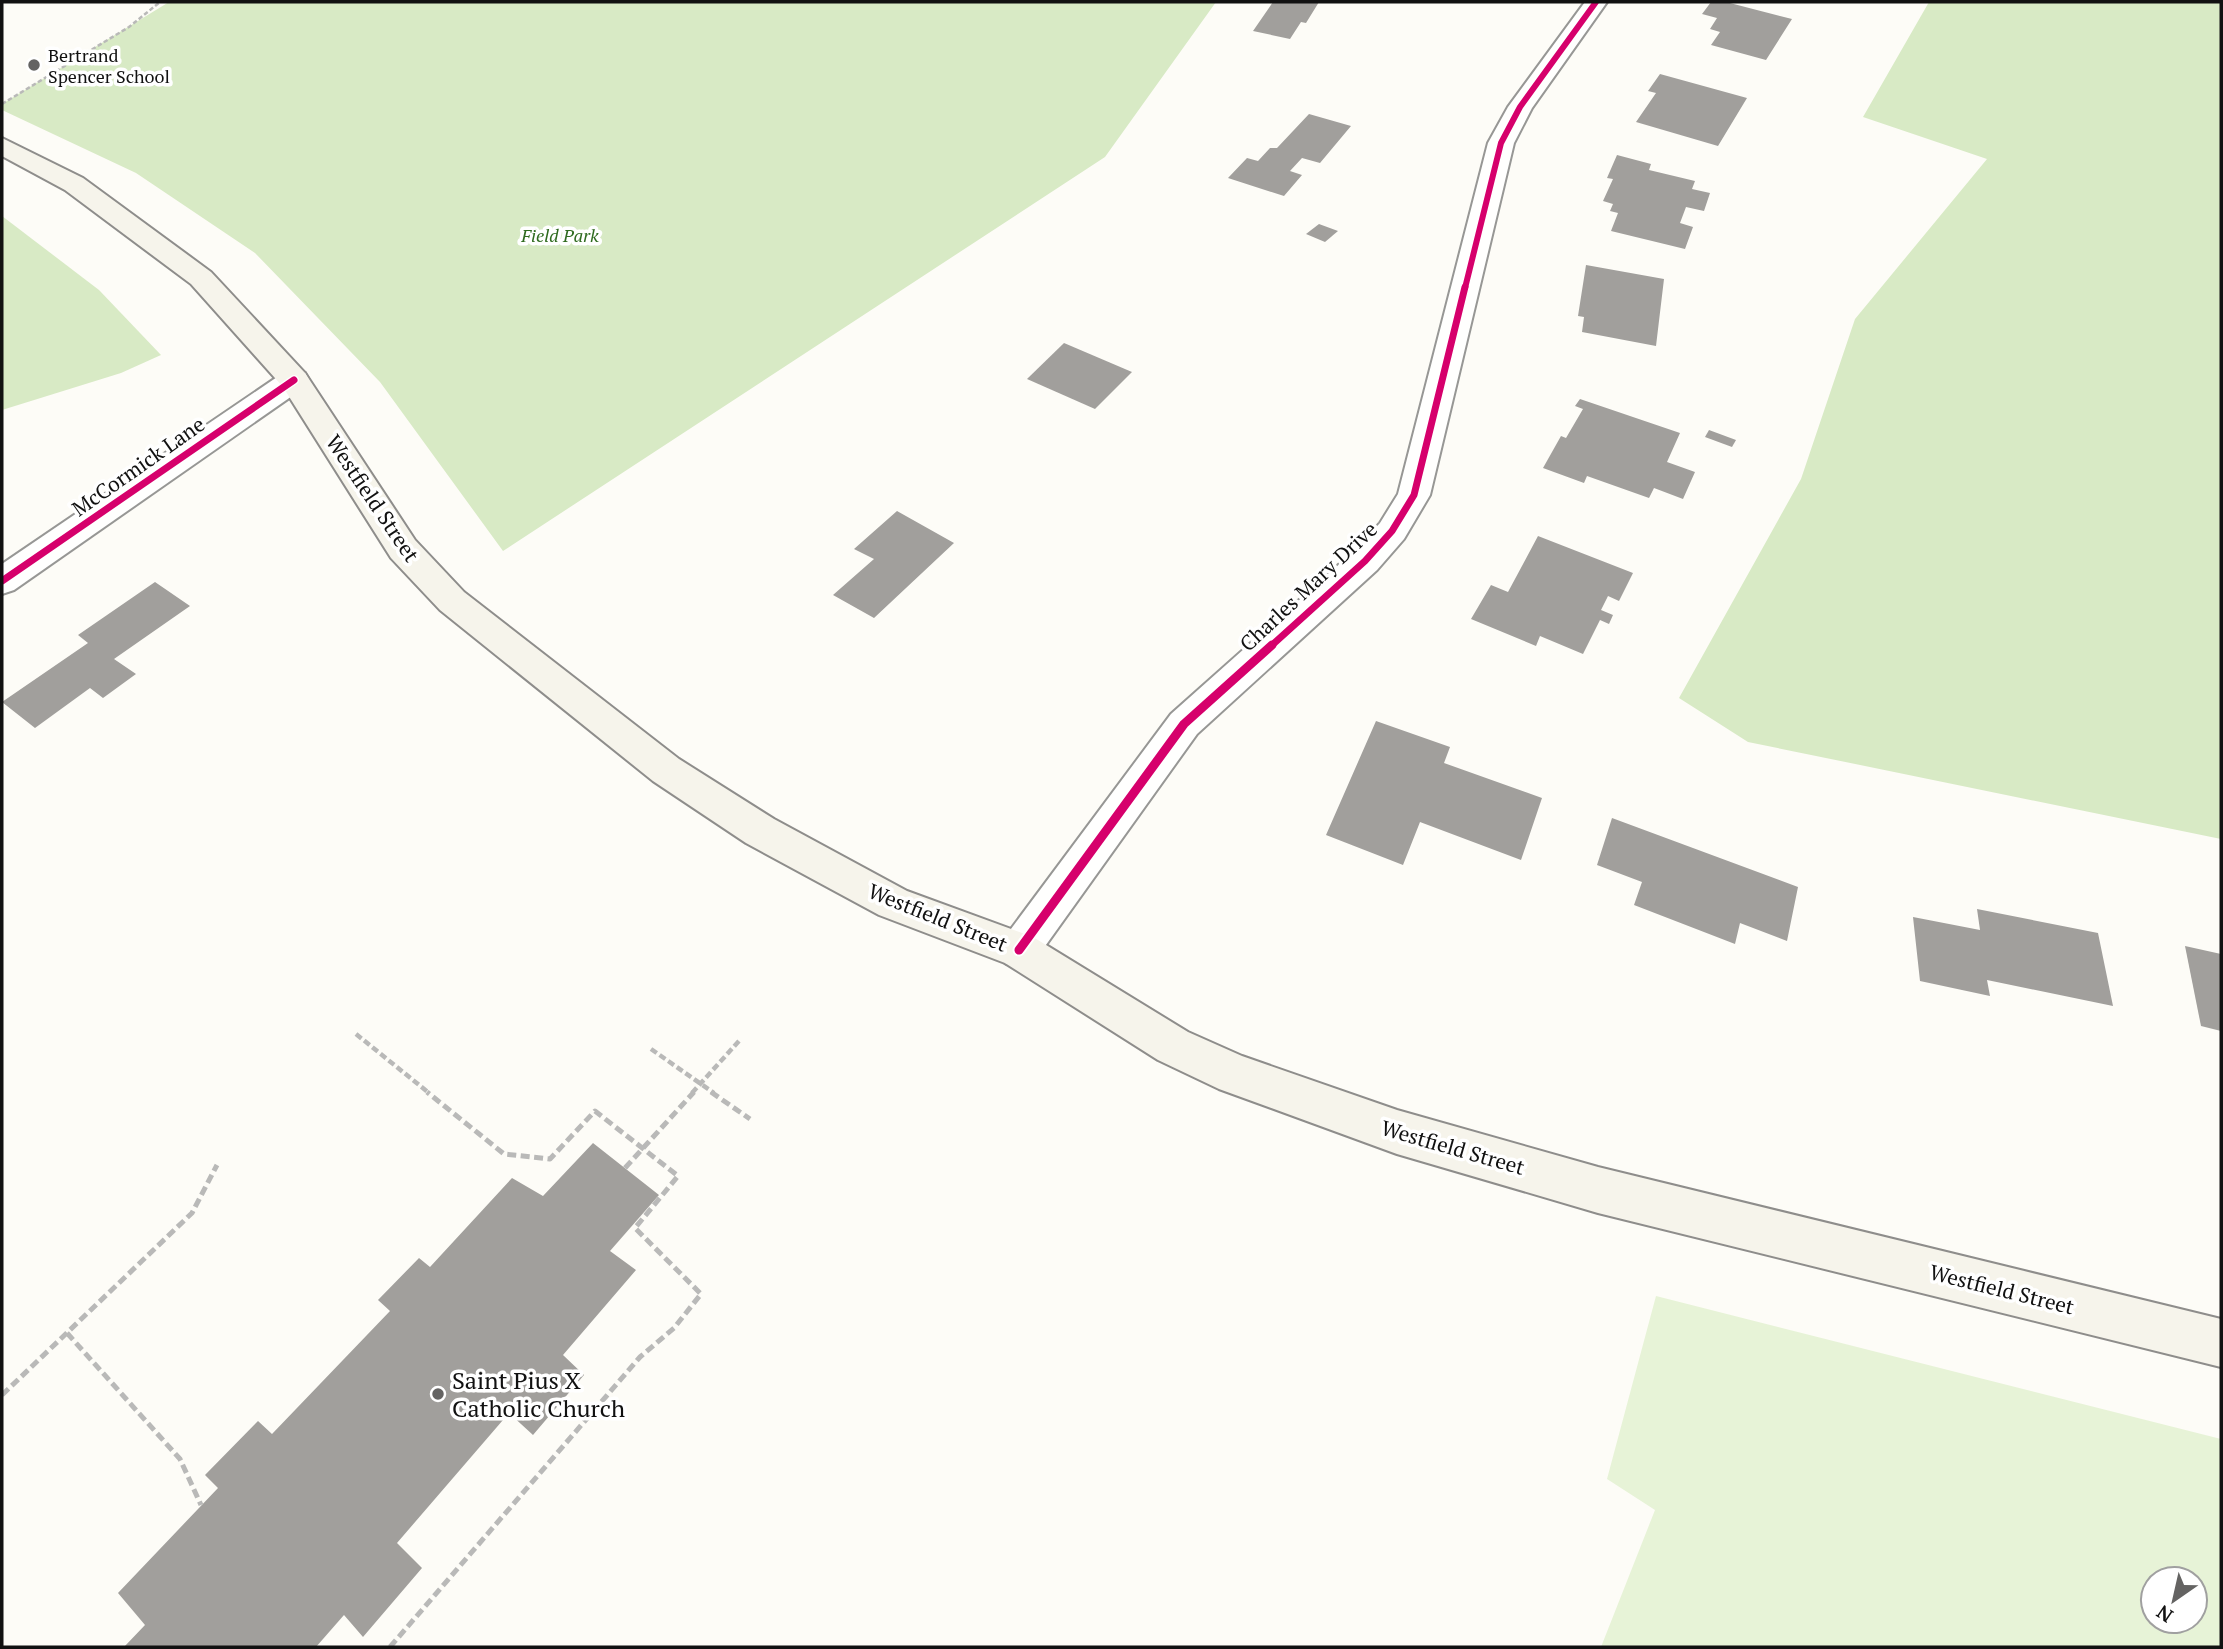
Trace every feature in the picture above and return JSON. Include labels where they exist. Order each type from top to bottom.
[{"type":"main road","name":"Westfield Street","points":[[2,146],[74,184],[201,278],[293,380],[403,549],[452,601],[577,703],[666,770],[760,831],[893,904],[1019,950],[1173,1046],[1234,1074],[1397,1132],[1598,1190],[2221,1343]]},
{"type":"street","name":"Charles Mary Drive","points":[[1019,950],[1184,724],[1365,561],[1392,531],[1414,495],[1501,143],[1520,107],[1596,2]]},
{"type":"street","name":"McCormick Lane","points":[[2,581],[293,380]]},
{"type":"path","points":[[2,104],[129,27],[160,2]]},
{"type":"path","points":[[356,1034],[503,1154],[550,1158],[595,1111],[678,1176],[635,1228],[701,1294],[674,1328],[640,1357],[390,1647]]},
{"type":"path","points":[[625,1168],[739,1041]]},
{"type":"path","points":[[651,1049],[750,1119]]},
{"type":"path","points":[[2,1395],[192,1213],[217,1165]]},
{"type":"path","points":[[67,1333],[180,1459],[201,1505]]},
{"type":"green space","name":"Field Park","points":[[169,2],[1216,2],[1105,157],[503,551],[380,382],[255,253],[136,173],[2,110],[2,104]]},
{"type":"green space","points":[[1929,2],[2221,2],[2221,839],[1748,742],[1679,698],[1801,479],[1855,319],[1987,159],[1863,117]]},
{"type":"green space","points":[[2,216],[99,290],[161,355],[121,373],[2,410]]},
{"type":"green space","points":[[1656,1296],[2221,1439],[2221,1647],[1601,1647],[1655,1510],[1607,1479]]},
{"type":"building","points":[[1273,2],[1319,2],[1306,23],[1301,22],[1290,39],[1253,31]]},
{"type":"building","points":[[1711,2],[1726,2],[1792,19],[1766,60],[1711,45],[1720,32],[1710,29],[1717,18],[1702,14]]},
{"type":"building","points":[[1660,74],[1747,98],[1718,146],[1636,122],[1656,93],[1648,91]]},
{"type":"building","points":[[1309,114],[1351,126],[1320,163],[1302,158],[1290,171],[1302,175],[1284,196],[1228,178],[1247,158],[1258,161],[1270,148],[1277,148]]},
{"type":"building","points":[[1617,155],[1651,164],[1649,170],[1695,181],[1692,189],[1710,193],[1704,211],[1686,207],[1680,223],[1693,227],[1685,249],[1611,231],[1618,213],[1610,211],[1613,204],[1603,201],[1613,179],[1607,178]]},
{"type":"building","points":[[1319,224],[1338,231],[1325,242],[1306,234]]},
{"type":"building","points":[[1586,265],[1664,279],[1656,346],[1582,332],[1584,317],[1578,316]]},
{"type":"building","points":[[1064,343],[1132,372],[1095,409],[1027,379]]},
{"type":"building","points":[[1580,399],[1680,433],[1667,462],[1695,472],[1683,499],[1654,488],[1649,498],[1587,476],[1584,483],[1543,468],[1561,436],[1566,438],[1583,409],[1575,406]]},
{"type":"building","points":[[1709,430],[1736,440],[1732,447],[1705,437]]},
{"type":"building","points":[[897,511],[954,543],[874,618],[833,595],[874,559],[854,549]]},
{"type":"building","points":[[1538,536],[1633,573],[1619,601],[1608,596],[1601,610],[1613,615],[1609,624],[1600,620],[1583,654],[1540,636],[1536,646],[1471,619],[1491,585],[1508,592]]},
{"type":"building","points":[[155,582],[190,606],[114,659],[136,674],[103,698],[90,688],[35,728],[2,702],[88,643],[78,635]]},
{"type":"building","points":[[1376,721],[1450,747],[1444,763],[1542,798],[1521,860],[1420,822],[1403,865],[1326,835]]},
{"type":"building","points":[[1612,818],[1798,887],[1787,941],[1740,923],[1735,944],[1634,905],[1642,882],[1597,865]]},
{"type":"building","points":[[1977,909],[2098,933],[2113,1006],[1987,980],[1990,996],[1920,981],[1913,917],[1980,930]]},
{"type":"building","points":[[2185,946],[2221,954],[2221,1031],[2201,1026]]},
{"type":"building","name":"Saint Pius X Catholic Church","points":[[593,1143],[659,1195],[610,1251],[636,1270],[563,1355],[584,1375],[533,1435],[509,1413],[397,1543],[422,1568],[363,1637],[344,1615],[316,1647],[124,1647],[145,1625],[118,1593],[218,1488],[205,1475],[258,1421],[272,1434],[390,1311],[378,1300],[419,1258],[430,1267],[512,1178],[543,1196]]},
{"type":"cycle path","points":[[1019,950],[1184,724],[1365,561],[1392,531],[1414,495],[1501,143],[1520,107],[1596,2]]},
{"type":"cycle path","points":[[2,581],[294,380]]},
{"type":"place","name":"Bertrand Spencer School","points":[[34,65]]},
{"type":"place","name":"Saint Pius X Catholic Church","points":[[438,1394]]}]
